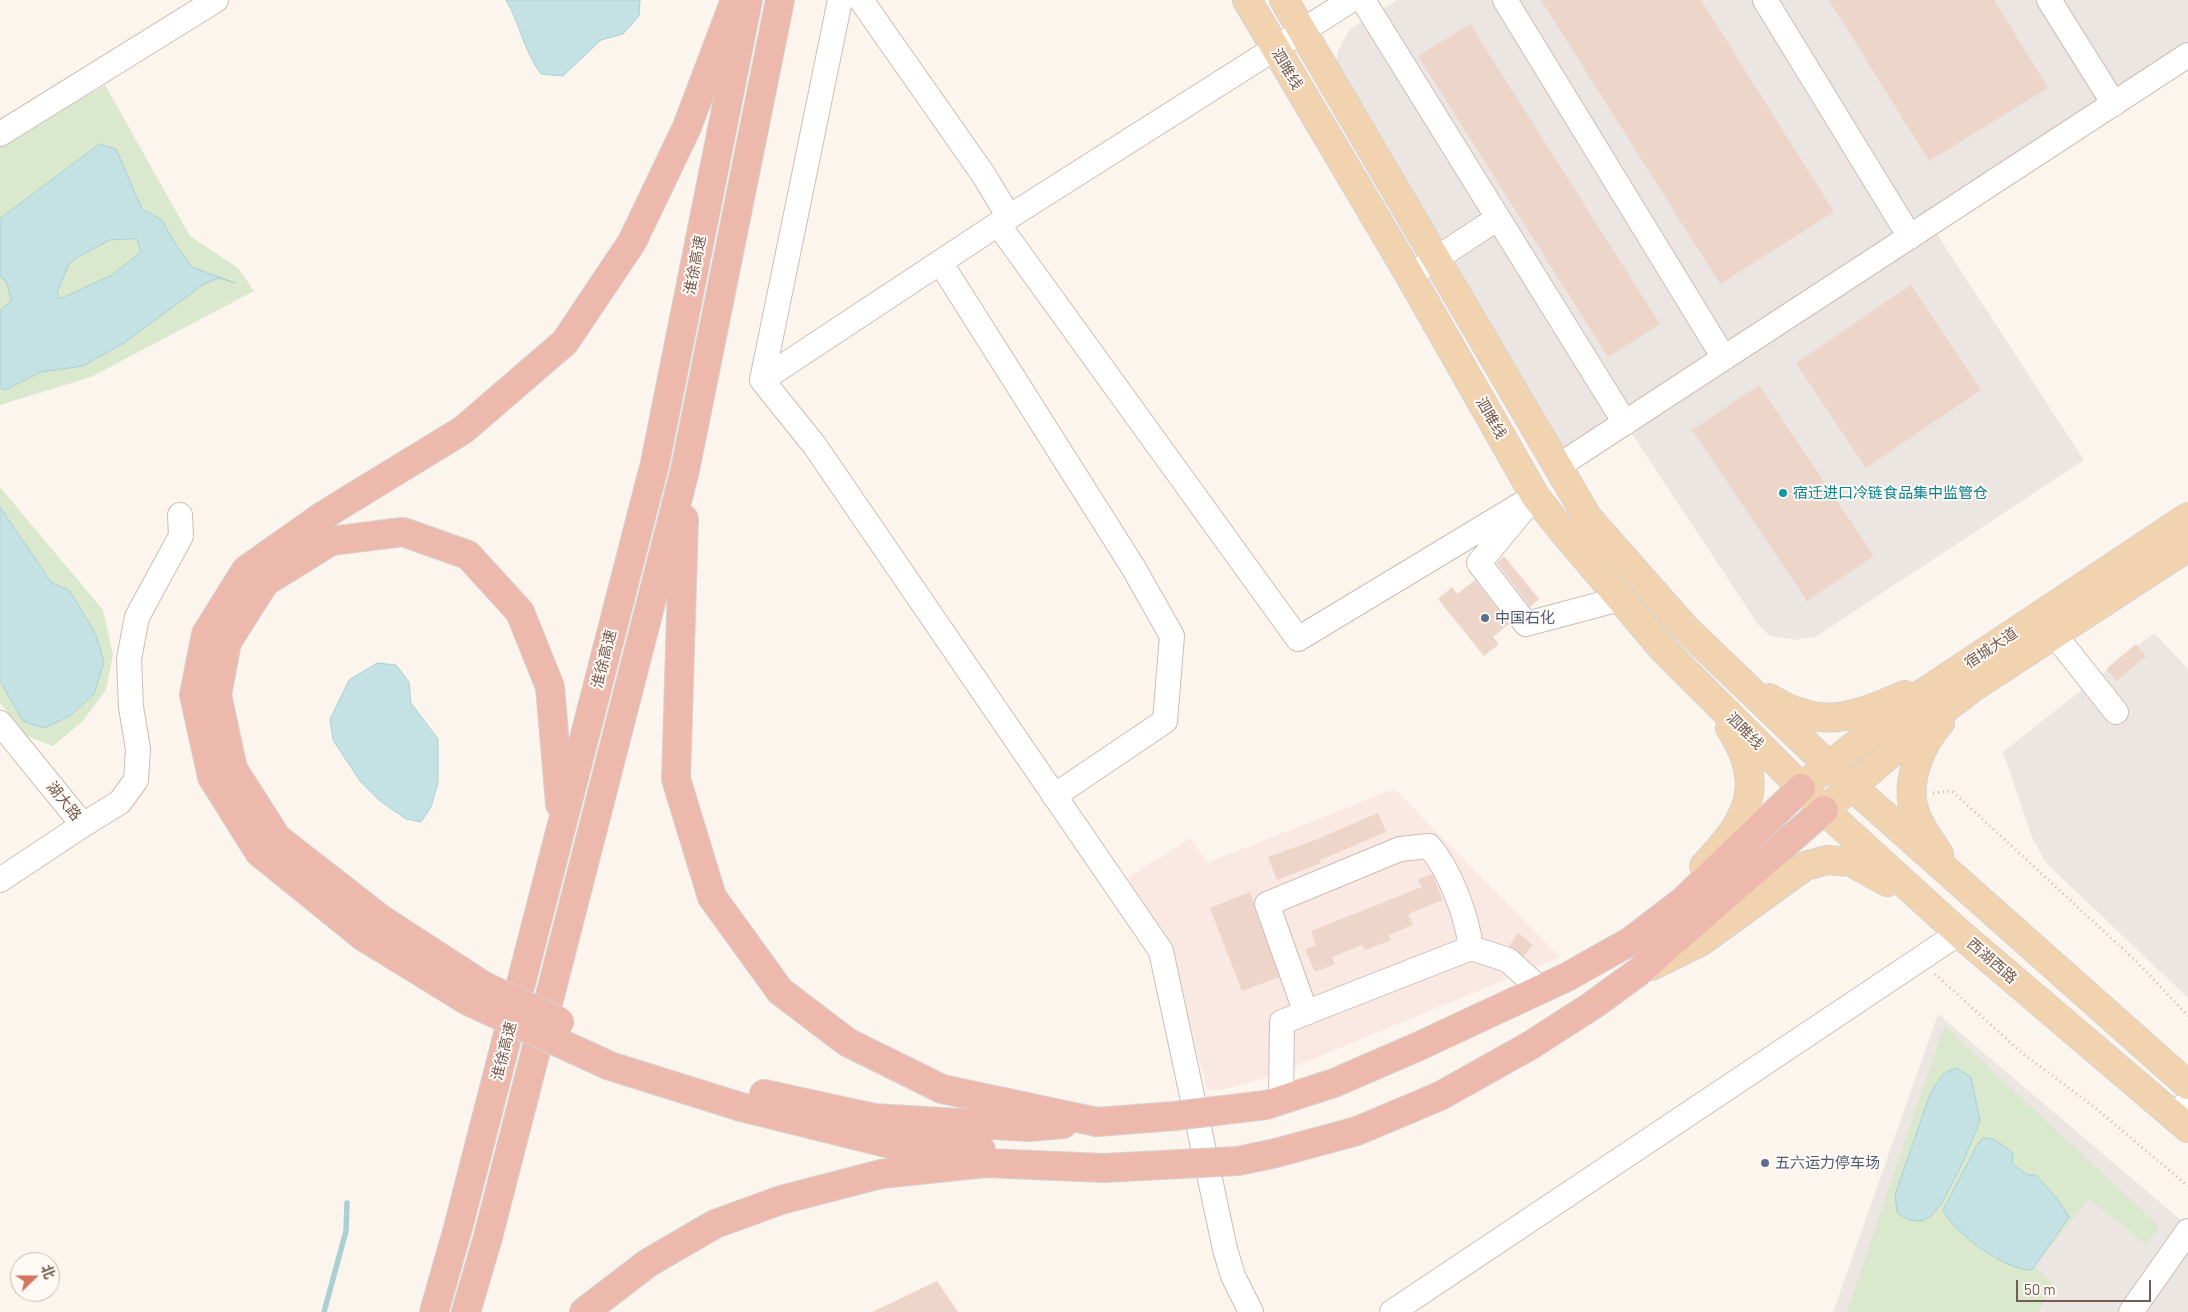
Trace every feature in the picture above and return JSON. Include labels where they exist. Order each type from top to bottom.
[{"type":"highway","points":[[735,0],[687,127],[632,242],[566,342],[462,430],[324,515],[246,570],[206,634],[194,695],[212,777],[268,845],[364,937],[468,1001],[610,1066],[739,1097],[894,1145],[1025,1152],[1104,1168]]},
{"type":"highway","name":"淮徐高速","points":[[434,1312],[458,1228],[654,463],[748,0]]},
{"type":"highway","name":"淮徐高速","points":[[466,1312],[488,1237],[685,470],[780,0]]},
{"type":"highway","points":[[685,470],[676,778],[712,897],[780,991],[847,1042],[942,1089],[1097,1122]]},
{"type":"highway","points":[[268,845],[233,769],[217,695],[227,642],[265,582],[332,541],[403,532],[468,555],[520,612],[550,687],[562,826]]},
{"type":"highway","points":[[739,1097],[874,1118],[1028,1127],[1174,1116],[1274,1102],[1334,1082],[1417,1048],[1540,989],[1631,941],[1682,902],[1801,788]]},
{"type":"highway","points":[[584,1312],[648,1263],[715,1224],[781,1200],[881,1174],[986,1163],[1104,1168],[1238,1161],[1358,1131],[1440,1096],[1538,1040],[1637,974],[1824,810]]},
{"type":"main road","name":"泗睢线","points":[[1247,0],[1410,276],[1535,496],[1663,649],[1801,788]]},
{"type":"main road","points":[[1284,0],[1588,518],[1685,628],[1852,788],[2188,1085]]},
{"type":"main road","name":"宿城大道","points":[[1824,810],[1930,721],[1966,678],[2188,517]]},
{"type":"main road","name":"宿城大道","points":[[1801,788],[1916,698],[1966,678],[2054,634],[2188,547]]},
{"type":"main road","points":[[1738,679],[1785,709],[1828,719],[1851,716],[1888,702],[1966,678]]},
{"type":"main road","points":[[1964,887],[1922,827],[1913,805],[1913,784],[1920,753],[1966,678]]},
{"type":"main road","points":[[1631,941],[1718,851],[1737,829],[1745,812],[1749,767],[1743,748],[1706,692]]},
{"type":"main road","name":"西湖西路","points":[[1801,788],[1960,933],[2183,1115]]},
{"type":"main road","points":[[1637,974],[1700,942],[1805,866],[1826,860],[1851,862],[1874,873],[1938,914]]},
{"type":"street","points":[[762,380],[840,0]]},
{"type":"street","points":[[861,0],[983,174],[1004,220],[1298,639],[1535,496]]},
{"type":"street","points":[[762,380],[1004,220],[1351,0]]},
{"type":"street","points":[[1363,0],[1624,423]]},
{"type":"street","points":[[1505,0],[1724,358]]},
{"type":"street","points":[[1765,0],[1910,237]]},
{"type":"street","points":[[2049,0],[2114,104]]},
{"type":"street","points":[[1,132],[213,1]]},
{"type":"street","points":[[1557,467],[2188,55]]},
{"type":"street","points":[[1410,276],[1498,218]]},
{"type":"street","points":[[940,262],[1133,567],[1172,636],[1165,721],[1054,796]]},
{"type":"street","points":[[762,380],[815,446],[1161,951],[1225,1249],[1233,1276],[1252,1312]]},
{"type":"street","points":[[1535,496],[1479,562],[1526,624],[1620,599]]},
{"type":"street","points":[[83,825],[120,802],[136,780],[138,748],[131,707],[129,659],[137,617],[181,536],[180,515]]},
{"type":"street","points":[[2054,634],[2116,712]]},
{"type":"street","name":"湖大路","points":[[0,723],[83,825],[0,880]]},
{"type":"street","points":[[1306,1013],[1267,904],[1400,849],[1429,846],[1442,861],[1469,931],[1471,948]]},
{"type":"street","points":[[1392,1312],[1960,933]]},
{"type":"street","points":[[1274,1102],[1282,1022],[1471,948],[1508,960],[1540,989]]},
{"type":"street","points":[[2138,1309],[2188,1232]]},
{"type":"path","points":[[1913,795],[1952,791],[2136,961],[2188,1016]]},
{"type":"path","points":[[1920,959],[2022,1054],[2094,1106],[2188,1186]]},
{"type":"shaded area","points":[[1397,0],[2188,0],[2188,65],[1935,231],[2084,460],[1817,636],[1795,640],[1769,635],[1757,623],[1630,431],[1592,455],[1555,451],[1335,70],[1338,50],[1350,29]]},
{"type":"shaded area","points":[[2154,633],[2188,669],[2188,998],[2047,864],[2033,840],[2003,752]]},
{"type":"shaded area","points":[[1394,789],[1560,957],[1271,1076],[1222,1090],[1207,1089],[1171,952],[1127,878],[1191,838],[1207,863]]},
{"type":"shaded area","points":[[1938,1014],[2188,1226],[2188,1312],[1833,1312]]},
{"type":"green space","points":[[105,85],[190,236],[238,268],[254,291],[91,377],[0,405],[0,147]]},
{"type":"green space","points":[[0,487],[103,610],[113,654],[106,690],[83,721],[53,746],[27,736],[0,703]]},
{"type":"green space","points":[[1944,1026],[2160,1227],[2146,1244],[2089,1199],[2034,1266],[2055,1286],[2037,1312],[1847,1312]]},
{"type":"water","points":[[506,0],[640,0],[639,16],[623,34],[601,40],[563,76],[541,74],[530,56]]},
{"type":"water","points":[[100,144],[116,149],[142,209],[162,220],[176,245],[192,267],[235,283],[219,278],[204,284],[124,343],[83,366],[41,372],[5,390],[0,388],[0,310],[11,301],[7,283],[0,276],[0,219]],"holes":[[[137,239],[141,252],[112,275],[60,299],[57,292],[68,266],[76,258],[110,240]]]},
{"type":"water","points":[[0,507],[51,582],[70,591],[96,635],[104,662],[94,694],[70,716],[44,728],[23,721],[0,681]]},
{"type":"water","points":[[378,663],[396,665],[409,682],[411,703],[438,739],[438,783],[431,807],[421,822],[406,819],[380,801],[360,781],[333,740],[330,719],[349,680]]},
{"type":"water","points":[[1956,1068],[1971,1077],[1980,1121],[1962,1164],[1942,1203],[1931,1216],[1921,1221],[1909,1220],[1897,1213],[1895,1195],[1930,1094],[1943,1074]]},
{"type":"water","points":[[1983,1138],[1994,1139],[2013,1153],[2012,1164],[2028,1175],[2036,1175],[2059,1201],[2069,1217],[2032,1270],[2009,1265],[1982,1249],[1957,1229],[1943,1210],[1976,1147]]},
{"type":"building","points":[[1541,0],[1701,0],[1834,212],[1720,284]]},
{"type":"building","points":[[1829,0],[1994,0],[2048,88],[1929,161]]},
{"type":"building","points":[[1470,24],[1660,324],[1608,357],[1418,56]]},
{"type":"building","points":[[1911,285],[1981,390],[1866,468],[1796,363]]},
{"type":"building","name":"宿迁进口冷链食品集中监管仓","points":[[1759,385],[1874,556],[1807,601],[1692,430]]},
{"type":"building","points":[[1504,556],[1539,599],[1530,607],[1497,563]]},
{"type":"building","points":[[1475,580],[1509,624],[1493,637],[1499,644],[1484,656],[1438,599],[1452,587],[1457,594]]},
{"type":"building","points":[[2136,644],[2146,656],[2117,681],[2106,669]]},
{"type":"building","points":[[1378,813],[1386,832],[1320,860],[1321,863],[1277,880],[1268,857],[1313,841]]},
{"type":"building","points":[[1432,874],[1443,900],[1408,914],[1413,925],[1389,935],[1391,940],[1365,950],[1362,945],[1332,957],[1335,964],[1315,972],[1305,949],[1316,945],[1311,931],[1422,887],[1418,879]]},
{"type":"building","points":[[1250,892],[1279,977],[1242,991],[1210,908]]},
{"type":"building","points":[[1518,933],[1533,945],[1524,956],[1509,946]]},
{"type":"building","points":[[937,1281],[958,1312],[872,1312]]},
{"type":"waterway","points":[[324,1312],[346,1231],[347,1203]]},
{"type":"place","name":"宿迁进口冷链食品集中监管仓","points":[[1783,493]]},
{"type":"place","name":"中国石化","points":[[1485,618]]},
{"type":"place","name":"五六运力停车场","points":[[1765,1163]]}]
